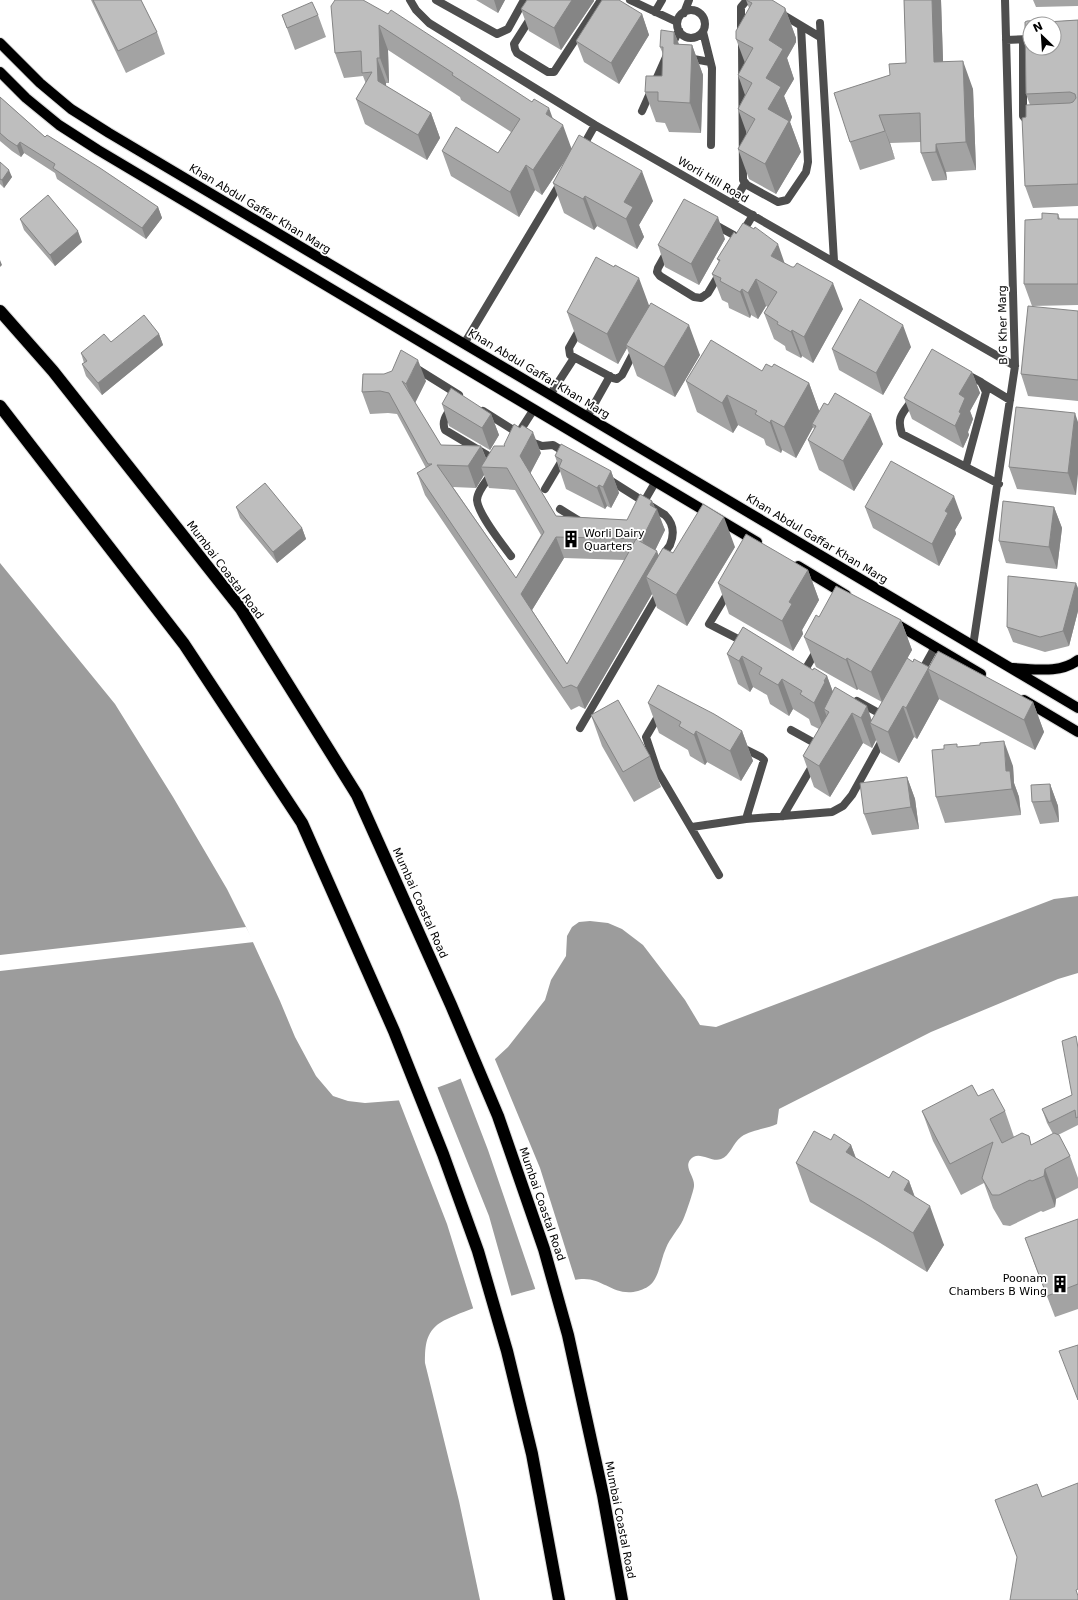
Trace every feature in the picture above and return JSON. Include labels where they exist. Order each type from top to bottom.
[{"type":"highway","name":"Mumbai Coastal Road","points":[[0,311],[53,372],[240,609],[357,795],[451,1004],[498,1116],[544,1249],[568,1334],[604,1495],[622,1600]]},
{"type":"highway","points":[[0,406],[184,644],[302,823],[394,1031],[443,1154],[478,1251],[507,1351],[532,1454],[559,1600]]},
{"type":"main road","name":"Khan Abdul Gaffar Khan Marg","points":[[0,43],[40,83],[71,109],[108,133],[1078,708]]},
{"type":"main road","points":[[0,72],[26,98],[59,125],[98,150],[768,548]]},
{"type":"main road","points":[[788,560],[855,600]]},
{"type":"main road","points":[[882,616],[992,681]]},
{"type":"main road","points":[[1011,668],[1047,670],[1070,666],[1078,660]]},
{"type":"main road","points":[[1018,696],[1078,732]]},
{"type":"street","name":"Worli Hill Road","points":[[410,0],[416,10],[429,23],[596,125],[1015,366]]},
{"type":"street","points":[[436,0],[497,34],[508,29],[524,0]]},
{"type":"street","points":[[542,0],[514,44],[514,49],[517,53],[548,72],[554,72],[601,0]]},
{"type":"street","points":[[630,0],[655,12],[678,26],[685,37],[698,37],[703,32],[705,26],[704,20],[696,11],[684,13]]},
{"type":"street","points":[[655,12],[662,0]]},
{"type":"street","points":[[642,111],[675,56],[680,17],[684,13],[689,0]]},
{"type":"street","points":[[747,0],[741,7],[743,180],[745,183],[778,202],[787,200],[808,167],[801,26]]},
{"type":"street","name":"B G Kher Marg","points":[[974,646],[999,484],[1015,366],[1005,0]]},
{"type":"street","points":[[770,7],[820,37]]},
{"type":"street","points":[[820,23],[834,261]]},
{"type":"street","points":[[703,32],[712,68],[711,145]]},
{"type":"street","points":[[1006,40],[1022,39]]},
{"type":"street","points":[[675,56],[710,62]]},
{"type":"street","points":[[1025,56],[1023,116],[1027,121],[1042,120]]},
{"type":"street","points":[[579,153],[596,125]]},
{"type":"street","points":[[464,344],[567,173]]},
{"type":"street","points":[[733,204],[745,183]]},
{"type":"street","points":[[707,220],[737,242],[753,215]]},
{"type":"street","points":[[671,243],[657,272],[660,276],[694,297],[701,298],[708,293],[724,266]]},
{"type":"street","points":[[584,322],[569,348],[570,355],[617,379],[622,375],[639,342]]},
{"type":"street","points":[[550,395],[574,358]]},
{"type":"street","points":[[407,365],[412,366],[462,398],[444,418],[443,425],[445,430],[501,459],[479,493],[477,500],[480,510],[511,556]]},
{"type":"street","points":[[955,369],[981,382],[1010,400]]},
{"type":"street","points":[[587,417],[610,376]]},
{"type":"street","points":[[966,466],[986,392],[981,382]]},
{"type":"street","points":[[916,394],[900,417],[899,425],[902,434],[999,484]]},
{"type":"street","points":[[479,408],[516,436],[542,446],[553,445],[569,455],[545,489]]},
{"type":"street","points":[[516,436],[534,409]]},
{"type":"street","points":[[598,473],[644,501],[665,515],[671,521],[673,527],[670,544],[662,556],[662,560],[666,565]]},
{"type":"street","points":[[636,514],[656,482]]},
{"type":"street","points":[[560,509],[590,528]]},
{"type":"street","points":[[580,728],[663,586]]},
{"type":"street","points":[[732,586],[709,624],[756,648]]},
{"type":"street","points":[[803,673],[823,641]]},
{"type":"street","points":[[915,682],[935,647]]},
{"type":"street","points":[[692,827],[746,819],[832,812],[843,806],[852,795],[891,724],[850,698],[847,704]]},
{"type":"street","points":[[664,707],[646,737],[657,770],[719,875]]},
{"type":"street","points":[[783,816],[826,745],[791,730]]},
{"type":"street","points":[[733,742],[764,760],[746,819]]},
{"type":"shaded area","points":[[0,563],[115,704],[173,797],[227,889],[280,1001],[295,1037],[316,1076],[333,1096],[348,1101],[365,1103],[404,1100],[475,1072],[495,1059],[508,1047],[545,1000],[551,980],[566,956],[567,936],[572,927],[579,922],[590,921],[608,923],[622,929],[643,945],[685,1000],[700,1025],[716,1027],[1054,899],[1078,896],[1078,973],[1058,979],[931,1032],[779,1109],[777,1124],[741,1137],[727,1155],[721,1159],[717,1160],[701,1156],[693,1157],[688,1163],[688,1166],[694,1186],[686,1214],[664,1252],[655,1278],[646,1288],[638,1291],[623,1292],[591,1280],[572,1280],[485,1304],[447,1319],[433,1329],[426,1342],[425,1363],[459,1501],[480,1600],[0,1600]]},
{"type":"pier","points":[[246,927],[254,942],[0,971],[0,955]]},
{"type":"pier","points":[[494,1057],[540,1168],[576,1282],[536,1291],[488,1150],[460,1077]]},
{"type":"pier","points":[[437,1086],[489,1216],[512,1298],[474,1311],[447,1224],[398,1098]]},
{"type":"building","points":[[93,0],[141,0],[157,32],[118,51]]},
{"type":"building","points":[[335,0],[363,0],[388,14],[391,10],[532,102],[534,99],[549,108],[546,114],[563,125],[533,170],[526,165],[510,192],[442,151],[456,127],[498,153],[520,119],[379,25],[380,58],[377,58],[378,81],[431,113],[418,135],[356,99],[372,72],[362,73],[361,51],[335,53],[331,6]]},
{"type":"building","points":[[527,0],[572,0],[554,28],[521,9]]},
{"type":"building","points":[[602,0],[619,0],[642,14],[611,63],[576,41]]},
{"type":"building","points":[[746,0],[772,0],[785,8],[785,11],[769,40],[783,49],[766,78],[781,87],[768,109],[789,121],[765,164],[738,149],[755,119],[738,109],[752,83],[738,75],[753,48],[736,39],[736,31],[752,3]]},
{"type":"building","points":[[904,0],[932,0],[934,62],[963,61],[966,142],[936,144],[936,152],[921,153],[920,113],[879,115],[885,131],[850,142],[834,93],[890,75],[889,64],[906,63]]},
{"type":"building","points":[[312,2],[318,15],[287,28],[282,15]]},
{"type":"building","points":[[1078,20],[1078,184],[1025,186],[1022,118],[1026,117],[1026,105],[1070,103],[1076,98],[1075,94],[1070,92],[1026,94],[1025,56],[1062,56],[1062,21]]},
{"type":"building","points":[[661,30],[674,32],[674,44],[692,45],[690,103],[658,101],[658,92],[645,92],[646,76],[662,76],[663,47],[660,47]]},
{"type":"building","points":[[0,97],[45,137],[47,135],[158,207],[142,228],[53,168],[55,164],[20,142],[17,146],[0,133]]},
{"type":"building","points":[[579,135],[642,171],[624,202],[633,207],[626,219],[585,196],[583,199],[553,183]]},
{"type":"building","points":[[0,162],[9,170],[2,180],[0,179]]},
{"type":"building","points":[[48,195],[78,231],[50,255],[20,219]]},
{"type":"building","points":[[684,199],[718,217],[691,264],[658,245]]},
{"type":"building","points":[[1042,213],[1058,214],[1058,219],[1078,219],[1078,284],[1024,284],[1025,220],[1042,219]]},
{"type":"building","points":[[743,223],[754,229],[755,227],[778,244],[771,256],[792,267],[794,267],[797,263],[833,283],[804,337],[777,324],[778,322],[764,313],[777,292],[756,279],[748,293],[742,289],[740,292],[720,281],[721,278],[712,274],[720,260],[717,259],[734,232],[736,234]]},
{"type":"building","points":[[596,257],[639,278],[607,334],[567,312]]},
{"type":"building","points":[[860,299],[903,325],[876,373],[832,349]]},
{"type":"building","points":[[651,303],[689,325],[664,367],[626,345]]},
{"type":"building","points":[[1028,306],[1078,311],[1078,380],[1021,374]]},
{"type":"building","points":[[144,315],[159,334],[98,383],[82,364],[87,361],[81,353],[104,334],[111,342]]},
{"type":"building","points":[[711,340],[762,371],[766,364],[772,367],[774,364],[809,383],[784,427],[771,420],[770,423],[755,414],[757,411],[727,395],[722,403],[686,381]]},
{"type":"building","points":[[932,349],[972,372],[959,394],[965,398],[959,412],[961,413],[955,426],[904,398]]},
{"type":"building","points":[[401,350],[418,360],[406,384],[402,381],[441,445],[481,446],[468,466],[437,465],[516,578],[544,532],[507,468],[481,467],[494,446],[505,446],[504,445],[514,424],[520,428],[522,425],[533,432],[520,456],[556,516],[627,520],[640,494],[652,501],[650,505],[657,509],[642,539],[556,537],[521,594],[567,664],[636,539],[657,551],[577,688],[571,685],[563,688],[417,473],[432,464],[428,464],[389,393],[380,391],[362,392],[363,374],[384,374],[392,371]]},
{"type":"building","points":[[451,388],[491,414],[482,428],[442,404]]},
{"type":"building","points":[[835,393],[871,414],[843,461],[808,440],[816,426],[812,424],[824,403],[828,405]]},
{"type":"building","points":[[1016,407],[1075,413],[1068,473],[1009,467]]},
{"type":"building","points":[[561,444],[611,471],[603,487],[599,485],[597,488],[559,467],[562,460],[555,456]]},
{"type":"building","points":[[891,461],[954,496],[945,511],[948,513],[932,544],[865,507]]},
{"type":"building","points":[[265,483],[302,528],[273,552],[236,507]]},
{"type":"building","points":[[1003,501],[1054,507],[1049,547],[999,541]]},
{"type":"building","points":[[703,504],[724,517],[676,595],[646,577],[663,548],[673,553]]},
{"type":"building","points":[[746,534],[808,570],[789,602],[792,604],[782,621],[718,583]]},
{"type":"building","points":[[1008,576],[1076,583],[1063,631],[1040,637],[1007,627]]},
{"type":"building","points":[[836,586],[901,620],[871,672],[847,658],[846,660],[804,637],[816,615],[819,617]]},
{"type":"building","points":[[743,627],[813,670],[814,668],[827,676],[814,703],[800,694],[802,691],[782,679],[778,685],[759,674],[762,668],[742,656],[739,661],[727,654]]},
{"type":"building","points":[[938,651],[1033,702],[1024,720],[928,669]]},
{"type":"building","points":[[907,658],[913,662],[914,659],[929,667],[906,708],[903,706],[888,732],[870,723]]},
{"type":"building","points":[[658,685],[714,714],[742,731],[730,751],[696,731],[694,735],[679,726],[681,722],[648,703]]},
{"type":"building","points":[[835,687],[867,706],[861,718],[852,713],[819,766],[803,756],[829,712],[824,709]]},
{"type":"building","points":[[618,700],[650,756],[623,772],[591,715]]},
{"type":"building","points":[[1004,741],[1006,771],[1010,771],[1012,789],[936,797],[932,750],[944,749],[944,745],[957,744],[957,747]]},
{"type":"building","points":[[907,777],[911,807],[864,814],[860,783]]},
{"type":"building","points":[[1050,784],[1051,801],[1032,802],[1031,785]]},
{"type":"building","points":[[1076,1036],[1078,1048],[1078,1117],[1076,1118],[1075,1110],[1049,1123],[1042,1109],[1072,1095],[1062,1041]]},
{"type":"building","points":[[972,1085],[978,1096],[993,1089],[1005,1111],[990,1119],[1002,1143],[1022,1133],[1029,1136],[1031,1145],[1054,1133],[1059,1135],[1070,1156],[1045,1169],[1044,1176],[1032,1181],[1030,1180],[999,1195],[992,1195],[982,1178],[993,1142],[950,1164],[922,1111]]},
{"type":"building","points":[[814,1131],[831,1140],[834,1134],[851,1145],[846,1152],[889,1178],[893,1171],[909,1181],[904,1190],[930,1206],[913,1233],[862,1201],[796,1163]]},
{"type":"building","points":[[1078,1219],[1078,1284],[1047,1296],[1025,1238]]},
{"type":"building","points":[[1078,1345],[1078,1400],[1059,1351]]},
{"type":"building","points":[[1078,1483],[1078,1589],[1076,1590],[1078,1600],[1010,1600],[1017,1557],[995,1500],[1037,1484],[1042,1497]]},
{"type":"place","name":"Worli Dairy Quarters","points":[[571,539]]},
{"type":"place","name":"Poonam Chambers B Wing","points":[[1060,1284]]}]
